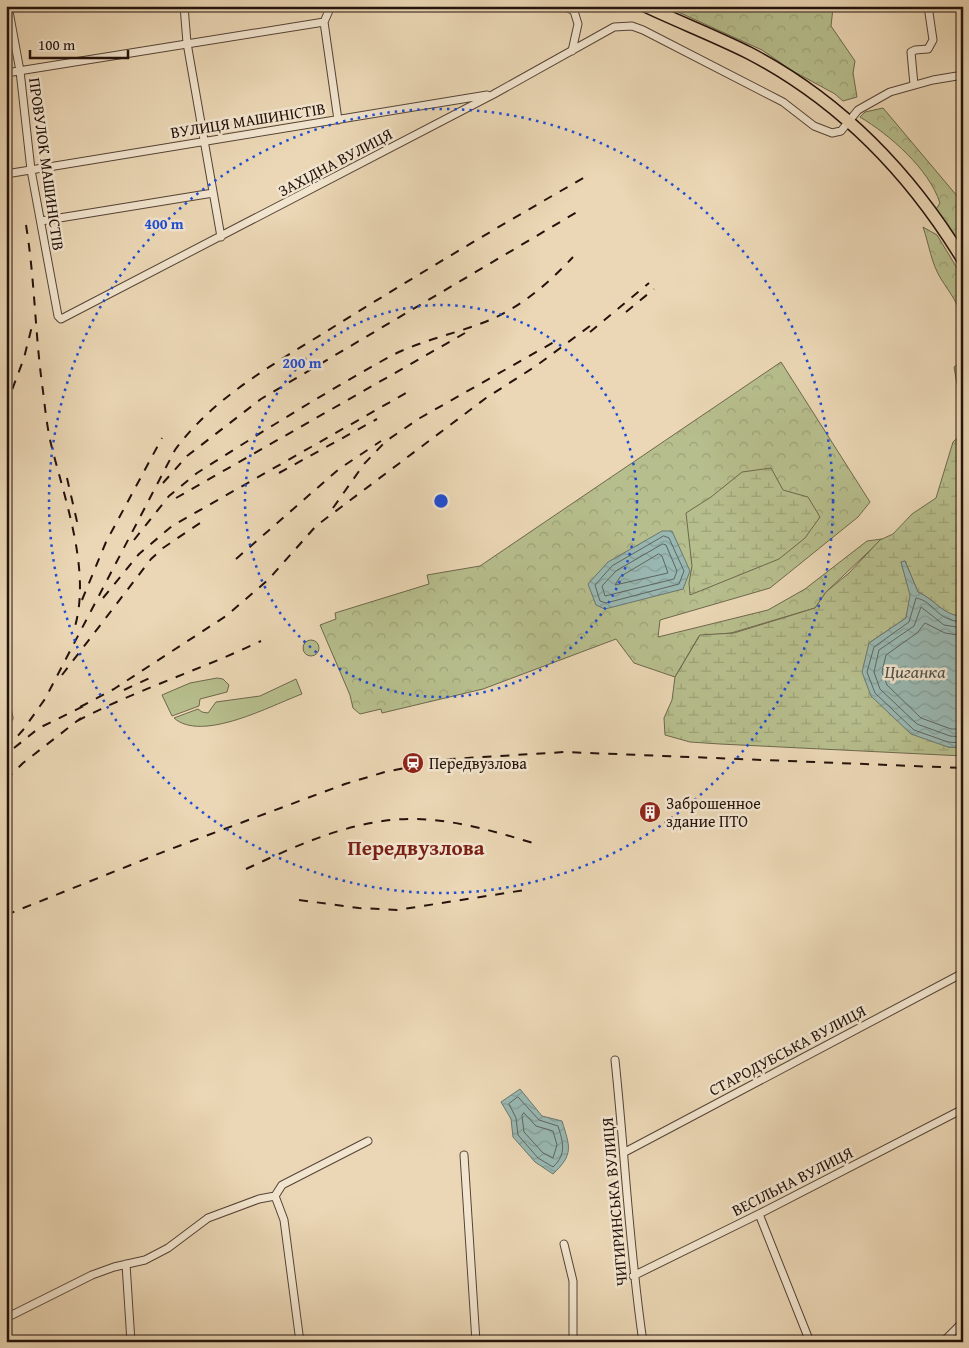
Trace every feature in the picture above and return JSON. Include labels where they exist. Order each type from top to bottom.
[{"type":"highway","points":[[645,6],[749,53],[800,83],[850,121],[910,184],[945,230],[963,260]]},
{"type":"street","name":"ПРОВУЛОК МАШИНІСТІВ","points":[[8,6],[20,71],[31,170],[58,316],[61,319],[67,318]]},
{"type":"street","points":[[184,6],[187,42],[221,237]]},
{"type":"street","points":[[331,6],[324,22],[338,120]]},
{"type":"street","points":[[564,6],[574,11],[578,24],[572,51]]},
{"type":"street","points":[[914,85],[911,52],[928,48],[932,40],[928,6]]},
{"type":"street","points":[[6,73],[187,42],[324,22]]},
{"type":"street","name":"ЗАХІДНА ВУЛИЦЯ","points":[[67,318],[494,94],[614,27],[632,26],[650,33],[783,102],[803,118],[823,130],[836,133],[850,121]]},
{"type":"street","points":[[850,121],[858,110],[890,92],[963,75]]},
{"type":"street","name":"ВУЛИЦЯ МАШИНІСТІВ","points":[[6,174],[494,94]]},
{"type":"street","points":[[41,221],[213,193]]},
{"type":"street","points":[[6,703],[8,720]]},
{"type":"street","name":"СТАРОДУБСЬКА ВУЛИЦЯ","points":[[625,1152],[963,973]]},
{"type":"street","name":"ЧИГИРИНСЬКА ВУЛИЦЯ","points":[[615,1060],[625,1152],[633,1276],[643,1342]]},
{"type":"street","name":"ВЕСІЛЬНА ВУЛИЦЯ","points":[[633,1276],[963,1109]]},
{"type":"street","points":[[6,1318],[92,1275],[145,1260],[168,1248],[208,1218],[259,1199],[275,1196],[282,1185],[368,1141]]},
{"type":"street","points":[[464,1155],[476,1342]]},
{"type":"street","points":[[275,1196],[284,1220],[300,1342]]},
{"type":"street","points":[[758,1214],[810,1342]]},
{"type":"street","points":[[564,1244],[573,1281],[573,1342]]},
{"type":"street","points":[[126,1264],[132,1342]]},
{"type":"street","points":[[943,1342],[963,1322]]},
{"type":"green space","points":[[665,6],[856,6],[833,8],[831,26],[855,61],[853,73],[857,97],[843,101],[835,94],[791,70],[762,50]]},
{"type":"green space","points":[[883,108],[963,203],[963,253],[935,211],[940,203],[935,190],[918,166],[896,143],[860,117],[865,112]]},
{"type":"green space","points":[[923,227],[937,235],[963,278],[963,321],[957,304],[935,267]]},
{"type":"green space","points":[[963,360],[963,418],[954,367]]},
{"type":"green space","points":[[781,362],[870,502],[858,517],[770,588],[660,620],[658,637],[768,610],[805,589],[867,541],[882,539],[826,592],[815,608],[731,633],[699,636],[675,677],[634,663],[616,639],[483,689],[382,713],[381,709],[360,714],[353,708],[350,695],[320,625],[336,619],[335,613],[429,584],[427,575],[480,566]]},
{"type":"green space","points":[[963,432],[963,617],[949,613],[918,592],[905,561],[901,562],[911,595],[906,618],[869,643],[948,747],[963,748],[963,756],[690,742],[665,735],[664,718],[672,700],[675,677],[700,635],[734,633],[815,608],[826,592],[849,573],[880,540],[893,534],[912,514],[936,498],[953,442]]},
{"type":"green space","points":[[771,468],[783,490],[808,497],[820,517],[805,538],[779,559],[690,595],[689,583],[692,566],[686,513],[711,497],[742,472]]},
{"type":"green space","points":[[311,640],[319,648],[311,656],[303,648]]},
{"type":"green space","points":[[217,678],[223,679],[229,685],[227,692],[200,699],[199,706],[172,716],[162,695],[190,683]]},
{"type":"green space","points":[[296,679],[302,694],[256,713],[219,724],[202,726],[186,725],[174,718],[198,709],[208,713],[216,702],[260,696]]},
{"type":"water","points":[[662,531],[672,531],[690,571],[683,589],[605,609],[596,605],[588,584],[608,562]]},
{"type":"water","name":"Циганка","points":[[905,561],[918,592],[949,613],[963,617],[963,748],[948,747],[911,734],[871,696],[862,672],[869,643],[906,618],[910,595],[901,562]]},
{"type":"water","points":[[520,1089],[542,1116],[562,1121],[567,1137],[568,1150],[564,1161],[553,1174],[535,1162],[513,1137],[511,1119],[501,1102]]},
{"type":"railway","points":[[6,749],[23,730],[45,699],[175,450],[209,412],[249,381],[292,353],[428,269],[585,177]]},
{"type":"railway","points":[[163,483],[187,456],[261,399],[577,212]]},
{"type":"railway","points":[[26,225],[47,424],[75,538],[79,563],[78,611],[73,633]]},
{"type":"railway","points":[[134,540],[169,496],[197,473],[292,413],[400,351],[485,322],[510,310],[554,277],[573,257]]},
{"type":"railway","points":[[590,332],[649,283]]},
{"type":"railway","points":[[626,312],[654,289]]},
{"type":"railway","points":[[6,406],[24,358],[33,322]]},
{"type":"railway","points":[[80,707],[114,689],[226,616],[268,580],[316,526],[486,398],[536,366],[594,323]]},
{"type":"railway","points":[[176,498],[465,333]]},
{"type":"railway","points":[[333,508],[364,464],[386,441],[420,418],[554,342]]},
{"type":"railway","points":[[103,598],[139,554],[172,526],[413,389]]},
{"type":"railway","points":[[6,435],[13,400]]},
{"type":"railway","points":[[279,473],[377,419]]},
{"type":"railway","points":[[82,600],[106,542],[162,438]]},
{"type":"railway","points":[[236,559],[339,469],[381,441]]},
{"type":"railway","points":[[67,478],[78,526]]},
{"type":"railway","points":[[6,517],[11,547]]},
{"type":"railway","points":[[62,675],[151,559],[163,548],[200,523]]},
{"type":"railway","points":[[77,721],[261,641]]},
{"type":"railway","points":[[124,690],[156,675]]},
{"type":"railway","points":[[14,748],[39,728],[86,705]]},
{"type":"railway","points":[[6,780],[23,763],[81,718]]},
{"type":"railway","points":[[6,915],[168,850],[345,784],[385,772],[451,759],[565,752],[963,768]]},
{"type":"railway","points":[[246,869],[313,840],[360,825],[384,821],[408,819],[445,821],[533,843]]},
{"type":"railway","points":[[299,900],[359,908],[397,910],[525,890]]},
{"type":"place","name":"Передвузлова","points":[[413,763]]},
{"type":"place","name":"Заброшенное здание ПТО","points":[[650,812]]},
{"type":"district","name":"Передвузлова","points":[[416,847]]}]
